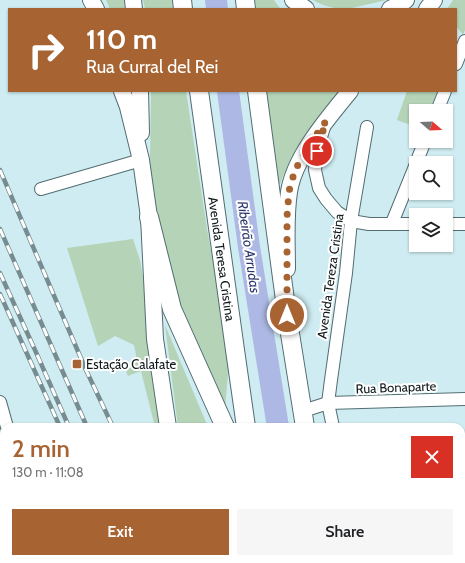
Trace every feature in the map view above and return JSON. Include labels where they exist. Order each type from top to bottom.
[{"type":"highway","name":"Avenida Teresa Cristina","points":[[199,92],[245,423]]},
{"type":"highway","points":[[257,92],[287,315],[304,419]]},
{"type":"highway","points":[[148,218],[172,309],[223,423]]},
{"type":"highway","points":[[231,423],[235,350]]},
{"type":"main road","points":[[293,0],[305,8]]},
{"type":"main road","points":[[392,8],[406,0]]},
{"type":"main road","points":[[428,8],[434,0]]},
{"type":"main road","points":[[122,92],[128,107],[141,160]]},
{"type":"main road","points":[[140,92],[141,160],[148,218],[155,339],[167,423]]},
{"type":"main road","points":[[287,315],[287,217],[289,191],[295,170],[310,144],[349,92]]},
{"type":"street","points":[[457,62],[464,46]]},
{"type":"street","points":[[440,104],[445,92]]},
{"type":"street","points":[[326,121],[317,151],[315,170],[319,188],[326,199],[337,212],[352,221],[369,224],[409,224]]},
{"type":"street","name":"Avenida Tereza Cristina","points":[[332,423],[328,403],[352,221],[367,127]]},
{"type":"street","points":[[41,189],[141,160]]},
{"type":"street","points":[[392,223],[409,180]]},
{"type":"street","points":[[453,224],[465,224]]},
{"type":"street","name":"Rua Bonaparte","points":[[328,403],[465,399]]},
{"type":"street","points":[[0,402],[6,423]]},
{"type":"street","points":[[304,419],[328,403]]},
{"type":"green space","points":[[106,0],[124,0],[125,8],[110,8]]},
{"type":"green space","points":[[143,0],[172,0],[173,8],[145,8]]},
{"type":"green space","points":[[255,0],[274,0],[280,8],[256,8]]},
{"type":"green space","points":[[313,0],[387,0],[351,8],[329,7]]},
{"type":"green space","points":[[453,0],[465,0],[465,30],[463,35],[457,27],[457,8],[448,8]]},
{"type":"green space","points":[[151,92],[186,92],[207,229],[230,350],[225,409],[177,309],[153,217],[150,159]]},
{"type":"green space","points":[[264,92],[339,92],[293,154],[280,184],[276,182]]},
{"type":"green space","points":[[407,92],[438,92],[433,104],[409,104],[409,124],[397,120]]},
{"type":"green space","points":[[133,239],[140,260],[149,312],[151,357],[159,423],[154,423],[141,371],[128,376],[126,371],[136,360],[134,345],[115,336],[98,346],[67,248]]},
{"type":"green space","points":[[165,325],[206,423],[177,423]]},
{"type":"waterway","name":"Ribeirão Arrudas","points":[[216,0],[217,8]]},
{"type":"waterway","name":"Ribeirão Arrudas","points":[[228,92],[249,247],[277,423]]},
{"type":"railway","points":[[0,170],[86,370],[111,423]]},
{"type":"railway","points":[[0,229],[85,423]]},
{"type":"railway","points":[[0,273],[67,423]]},
{"type":"railway","points":[[0,294],[58,423]]},
{"type":"place","name":"Estação Calafate","points":[[77,364]]},
{"type":"route","points":[[287,315],[287,217],[289,191],[295,170],[310,144],[326,121],[317,151]]}]
